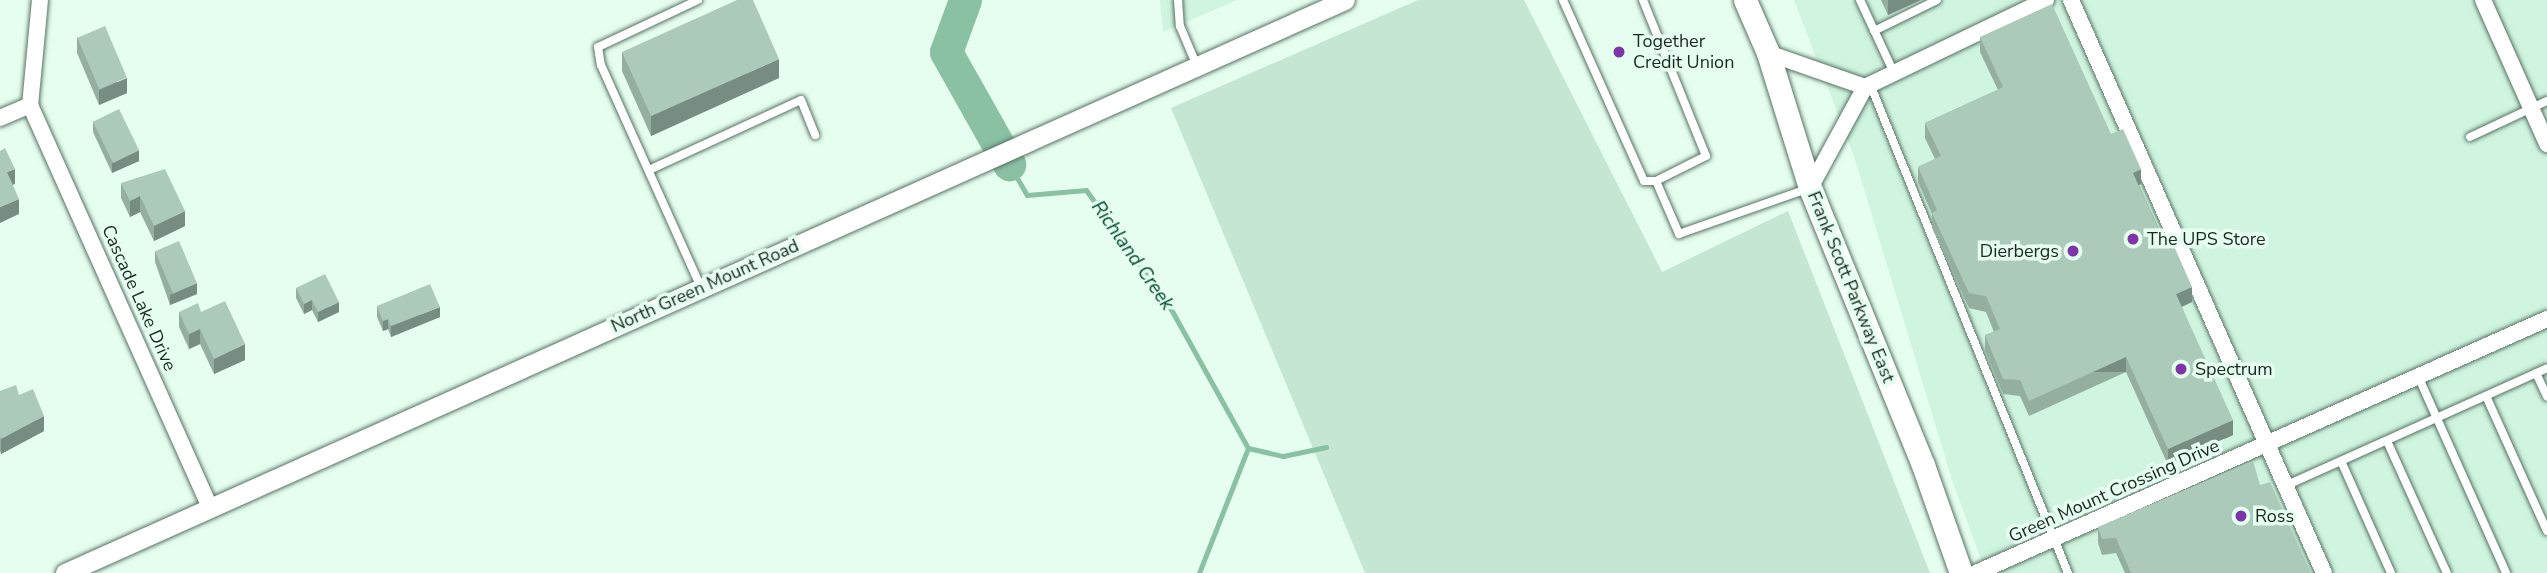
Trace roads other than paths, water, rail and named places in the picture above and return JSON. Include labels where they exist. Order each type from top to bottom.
[{"type":"main road","name":"Frank Scott Parkway East","points":[[1745,0],[1768,53],[1810,187],[1923,465],[1961,573]]},
{"type":"main road","points":[[1751,0],[1757,29]]},
{"type":"street","name":"Cascade Lake Drive","points":[[40,0],[30,105],[210,508]]},
{"type":"street","name":"North Green Mount Road","points":[[65,573],[1345,0]]},
{"type":"street","points":[[1810,187],[1868,86],[2046,0]]},
{"type":"street","points":[[2071,0],[2325,573]]},
{"type":"street","points":[[2483,0],[2547,144]]},
{"type":"street","points":[[1768,53],[1868,86]]},
{"type":"street","points":[[0,118],[30,105]]},
{"type":"street","name":"Green Mount Crossing Drive","points":[[1976,573],[2547,319]]},
{"type":"lane","points":[[698,0],[598,47],[701,287]]},
{"type":"lane","points":[[1178,0],[1180,26],[1197,66]]},
{"type":"lane","points":[[1563,0],[1644,181],[1656,181],[1706,156],[1643,0]]},
{"type":"lane","points":[[1860,0],[1894,73]]},
{"type":"lane","points":[[1874,31],[1937,0]]},
{"type":"lane","points":[[1868,86],[2068,573]]},
{"type":"lane","points":[[649,170],[801,100],[815,135]]},
{"type":"lane","points":[[2470,137],[2547,101]]},
{"type":"lane","points":[[1656,181],[1679,234],[1810,187]]},
{"type":"lane","points":[[2285,486],[2547,368]]},
{"type":"lane","points":[[2536,373],[2547,397]]},
{"type":"lane","points":[[2418,376],[2507,573]]},
{"type":"lane","points":[[2486,396],[2547,531]]},
{"type":"lane","points":[[2387,441],[2446,573]]},
{"type":"lane","points":[[2341,461],[2391,573]]},
{"type":"waterway","name":"Richland Creek","points":[[965,0],[946,52],[1009,164]]},
{"type":"waterway","name":"Richland Creek","points":[[1009,164],[1027,195],[1086,190],[1172,311],[1248,448]]},
{"type":"waterway","points":[[1248,448],[1283,456],[1326,447]]},
{"type":"waterway","name":"Richland Creek","points":[[1199,573],[1248,448]]},
{"type":"place","name":"Together Credit Union","points":[[1619,52]]},
{"type":"place","name":"The UPS Store","points":[[2133,239]]},
{"type":"place","name":"Dierbergs","points":[[2073,251]]},
{"type":"place","name":"Spectrum","points":[[2181,369]]},
{"type":"place","name":"Ross","points":[[2241,516]]}]
